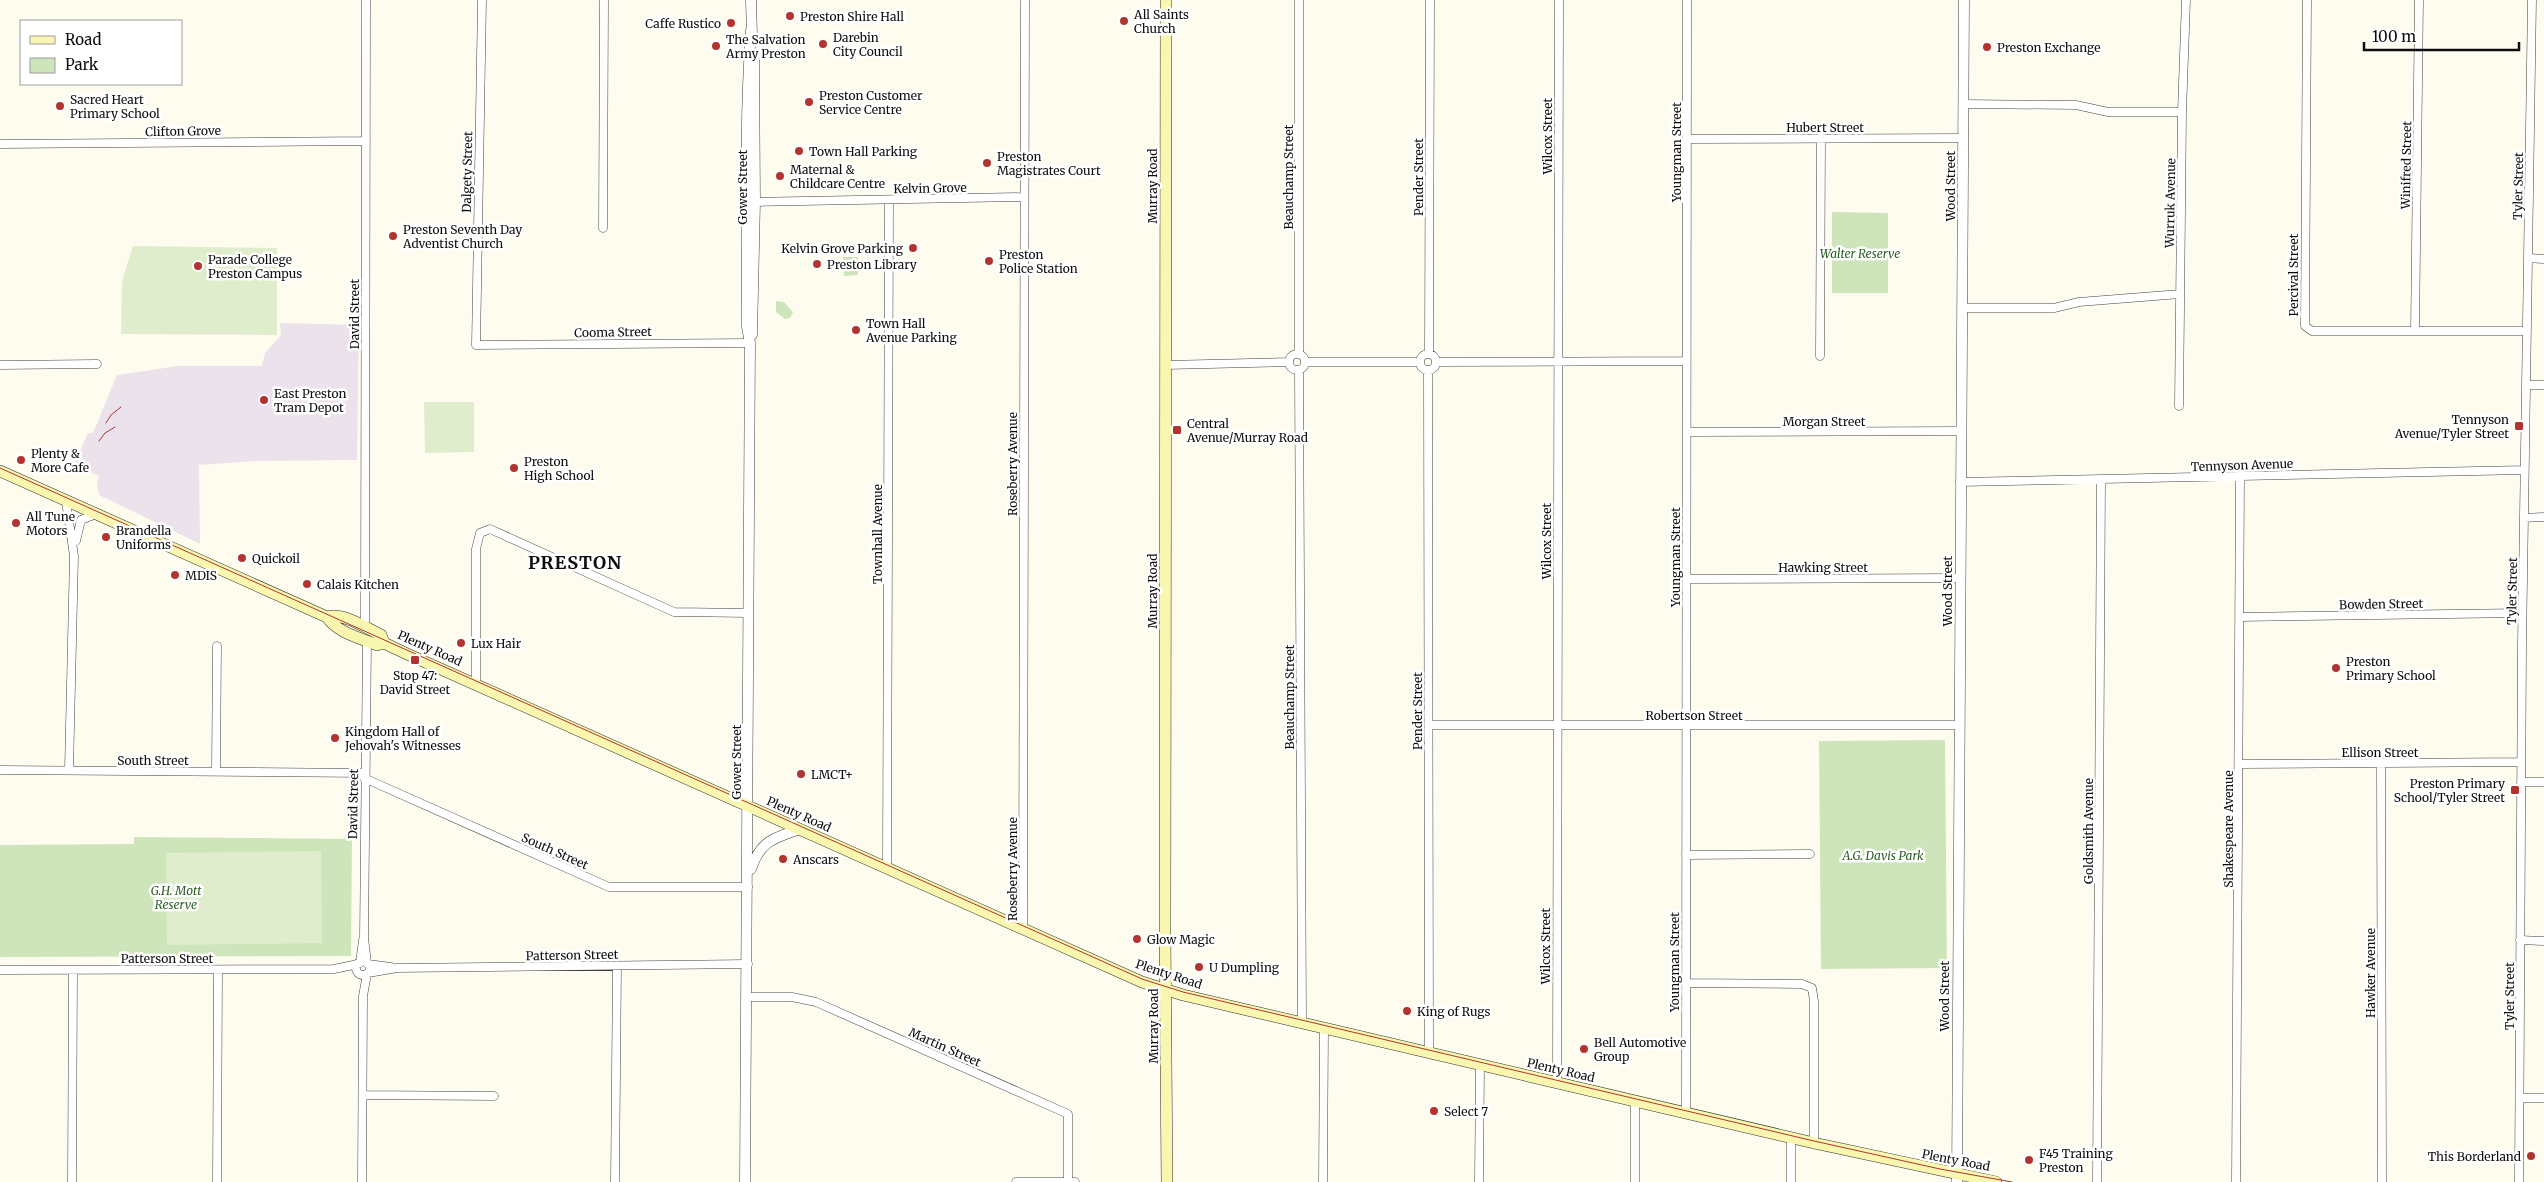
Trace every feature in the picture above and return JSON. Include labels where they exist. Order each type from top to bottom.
[{"type":"main road","name":"Murray Road","points":[[1166,0],[1165,933],[1167,990],[1167,1182]]},
{"type":"main road","name":"Plenty Road","points":[[0,471],[327,617],[335,615],[381,635],[384,643]]},
{"type":"main road","name":"Plenty Road","points":[[327,617],[331,625],[376,646],[384,643],[1142,982],[1167,990],[1302,1023],[1957,1179],[1996,1182]]},
{"type":"street","name":"David Street","points":[[365,628],[366,0]]},
{"type":"street","name":"Dalgety Street","points":[[476,345],[482,0]]},
{"type":"street","points":[[603,228],[604,0]]},
{"type":"street","name":"Gower Street","points":[[745,1182],[748,964],[750,343],[754,326],[751,202],[755,74],[751,30],[751,0]]},
{"type":"street","name":"Roseberry Avenue","points":[[1023,929],[1025,0]]},
{"type":"street","name":"Beauchamp Street","points":[[1299,0],[1300,354]]},
{"type":"street","name":"Pender Street","points":[[1429,354],[1430,0]]},
{"type":"street","name":"Wilcox Street","points":[[1557,1083],[1558,0]]},
{"type":"street","name":"Youngman Street","points":[[1686,1113],[1687,0]]},
{"type":"street","name":"Wood Street","points":[[1957,1179],[1964,0]]},
{"type":"street","name":"Wurruk Avenue","points":[[2179,406],[2182,112],[2186,0]]},
{"type":"street","name":"Percival Street","points":[[2307,0],[2305,326],[2312,331],[2527,331]]},
{"type":"street","name":"Winifred Street","points":[[2415,331],[2419,0]]},
{"type":"street","name":"Tyler Street","points":[[2519,1182],[2522,614],[2532,0]]},
{"type":"street","points":[[1963,104],[2076,105],[2108,112],[2182,112]]},
{"type":"street","points":[[1820,356],[1821,138]]},
{"type":"street","name":"Hubert Street","points":[[1687,139],[1963,138]]},
{"type":"street","name":"Clifton Grove","points":[[0,144],[366,141]]},
{"type":"street","name":"Kelvin Grove","points":[[751,202],[1024,197]]},
{"type":"street","name":"Townhall Avenue","points":[[887,868],[889,200]]},
{"type":"street","points":[[2528,258],[2544,259]]},
{"type":"street","points":[[1962,308],[2054,308],[2079,302],[2180,294]]},
{"type":"street","name":"Cooma Street","points":[[476,345],[750,343]]},
{"type":"street","points":[[1300,354],[1306,362],[1304,367],[1299,370],[1291,368],[1289,362],[1293,355],[1300,354]]},
{"type":"street","points":[[1419,362],[1423,355],[1429,354],[1433,356],[1436,362]]},
{"type":"street","points":[[1436,362],[1686,361]]},
{"type":"street","points":[[1166,365],[1289,362]]},
{"type":"street","points":[[1306,362],[1419,362]]},
{"type":"street","points":[[1419,362],[1421,367],[1428,370],[1436,362]]},
{"type":"street","points":[[0,365],[97,364]]},
{"type":"street","name":"Beauchamp Street","points":[[1299,370],[1302,1023]]},
{"type":"street","name":"Pender Street","points":[[1428,370],[1429,1053]]},
{"type":"street","points":[[2526,385],[2544,385]]},
{"type":"street","name":"Morgan Street","points":[[1687,432],[1961,432]]},
{"type":"street","name":"Tennyson Avenue","points":[[1960,482],[2524,470]]},
{"type":"street","name":"Shakespeare Avenue","points":[[2236,1182],[2240,764],[2240,476]]},
{"type":"street","name":"Goldsmith Avenue","points":[[2097,1182],[2101,480]]},
{"type":"street","points":[[66,501],[74,556]]},
{"type":"street","points":[[69,770],[74,556],[80,522],[87,516],[96,514]]},
{"type":"street","points":[[2524,518],[2544,517]]},
{"type":"street","points":[[476,684],[476,549],[480,533],[490,529],[674,612],[749,613]]},
{"type":"street","name":"Hawking Street","points":[[1687,579],[1960,578]]},
{"type":"street","name":"Bowden Street","points":[[2240,617],[2522,614]]},
{"type":"street","name":"David Street","points":[[362,1182],[367,641]]},
{"type":"street","points":[[216,771],[217,646]]},
{"type":"street","name":"Robertson Street","points":[[1429,725],[1959,725]]},
{"type":"street","name":"Ellison Street","points":[[2240,764],[2521,762]]},
{"type":"street","name":"Hawker Avenue","points":[[2381,764],[2382,1182]]},
{"type":"street","name":"South Street","points":[[0,770],[216,771],[365,775],[609,887],[748,882]]},
{"type":"street","points":[[2521,782],[2544,782]]},
{"type":"street","points":[[748,882],[754,858],[764,844],[775,837],[799,829]]},
{"type":"street","points":[[1686,855],[1810,854]]},
{"type":"street","points":[[2520,940],[2544,941]]},
{"type":"street","name":"Patterson Street","points":[[0,970],[218,970],[748,964]]},
{"type":"street","points":[[615,1182],[617,966]]},
{"type":"street","points":[[72,1182],[73,970]]},
{"type":"street","points":[[217,1182],[218,970]]},
{"type":"street","points":[[1686,983],[1802,984],[1812,988],[1814,1001],[1814,1144]]},
{"type":"street","name":"Martin Street","points":[[747,997],[792,997],[816,1002],[1068,1114],[1068,1181]]},
{"type":"street","points":[[1323,1182],[1324,1028]]},
{"type":"street","points":[[1479,1182],[1480,1065]]},
{"type":"street","points":[[362,1095],[494,1096]]},
{"type":"street","points":[[2520,1098],[2544,1098]]},
{"type":"street","points":[[1635,1101],[1635,1182]]},
{"type":"street","points":[[1791,1138],[1791,1182]]},
{"type":"street","points":[[1016,1182],[1075,1182]]},
{"type":"shaded area","name":"East Preston Tram Depot","points":[[280,323],[359,325],[357,460],[254,461],[199,465],[200,544],[99,495],[97,483],[99,476],[74,465],[88,433],[93,433],[117,375],[178,366],[262,366],[265,353],[281,335]]},
{"type":"green space","name":"Walter Reserve","points":[[1832,212],[1888,213],[1888,293],[1832,293]]},
{"type":"green space","points":[[133,246],[277,248],[277,335],[121,334],[122,281]]},
{"type":"green space","points":[[843,257],[858,257],[858,275],[844,276]]},
{"type":"green space","points":[[776,301],[784,302],[793,312],[790,318],[785,319],[776,312]]},
{"type":"green space","points":[[424,402],[474,402],[474,452],[425,453]]},
{"type":"green space","name":"A.G. Davis Park","points":[[1945,740],[1947,968],[1821,969],[1819,741]]},
{"type":"green space","name":"G.H. Mott Reserve","points":[[134,837],[352,839],[351,956],[0,957],[0,845],[134,844]]},
{"type":"green space","points":[[321,851],[322,943],[167,945],[166,853]]},
{"type":"tram line","points":[[106,423],[111,415],[121,407]]},
{"type":"tram line","points":[[99,441],[105,433],[115,427]]},
{"type":"tram line","points":[[0,468],[1142,979],[1183,992],[1814,1141],[1940,1169],[2012,1182]]},
{"type":"place","name":"Preston Shire Hall","points":[[790,16]]},
{"type":"place","name":"All Saints Church","points":[[1124,21]]},
{"type":"place","name":"Caffe Rustico","points":[[731,23]]},
{"type":"place","name":"Darebin City Council","points":[[823,44]]},
{"type":"place","name":"The Salvation Army Preston","points":[[716,46]]},
{"type":"place","name":"Preston Exchange","points":[[1987,47]]},
{"type":"place","name":"Preston Customer Service Centre","points":[[809,102]]},
{"type":"place","name":"Sacred Heart Primary School","points":[[60,106]]},
{"type":"place","name":"Town Hall Parking","points":[[799,151]]},
{"type":"place","name":"Preston Magistrates Court","points":[[987,163]]},
{"type":"place","name":"Maternal & Childcare Centre","points":[[780,176]]},
{"type":"place","name":"Preston Seventh Day Adventist Church","points":[[393,236]]},
{"type":"place","name":"Kelvin Grove Parking","points":[[913,248]]},
{"type":"place","name":"Preston Police Station","points":[[989,261]]},
{"type":"place","name":"Preston Library","points":[[817,264]]},
{"type":"place","name":"Parade College Preston Campus","points":[[198,266]]},
{"type":"place","name":"Town Hall Avenue Parking","points":[[856,330]]},
{"type":"place","name":"East Preston Tram Depot","points":[[264,400]]},
{"type":"place","name":"Tennyson Avenue/Tyler Street","points":[[2519,426]]},
{"type":"place","name":"Central Avenue/Murray Road","points":[[1177,430]]},
{"type":"place","name":"Plenty & More Cafe","points":[[21,460]]},
{"type":"place","name":"Preston High School","points":[[514,468]]},
{"type":"place","name":"All Tune Motors","points":[[16,523]]},
{"type":"place","name":"Brandella Uniforms","points":[[106,537]]},
{"type":"place","name":"Quickoil","points":[[242,558]]},
{"type":"place","name":"MDIS","points":[[175,575]]},
{"type":"place","name":"Calais Kitchen","points":[[307,584]]},
{"type":"place","name":"Lux Hair","points":[[461,643]]},
{"type":"place","name":"Stop 47: David Street","points":[[415,660]]},
{"type":"place","name":"Preston Primary School","points":[[2336,668]]},
{"type":"place","name":"Kingdom Hall of Jehovah's Witnesses","points":[[335,738]]},
{"type":"place","name":"LMCT+","points":[[801,774]]},
{"type":"place","name":"Preston Primary School/Tyler Street","points":[[2515,790]]},
{"type":"place","name":"Anscars","points":[[783,859]]},
{"type":"place","name":"Glow Magic","points":[[1137,939]]},
{"type":"place","name":"U Dumpling","points":[[1199,967]]},
{"type":"place","name":"King of Rugs","points":[[1407,1011]]},
{"type":"place","name":"Bell Automotive Group","points":[[1584,1049]]},
{"type":"place","name":"Select 7","points":[[1434,1111]]},
{"type":"place","name":"This Borderland","points":[[2531,1156]]},
{"type":"place","name":"F45 Training Preston","points":[[2029,1160]]},
{"type":"district","name":"PRESTON","points":[[575,562]]}]
